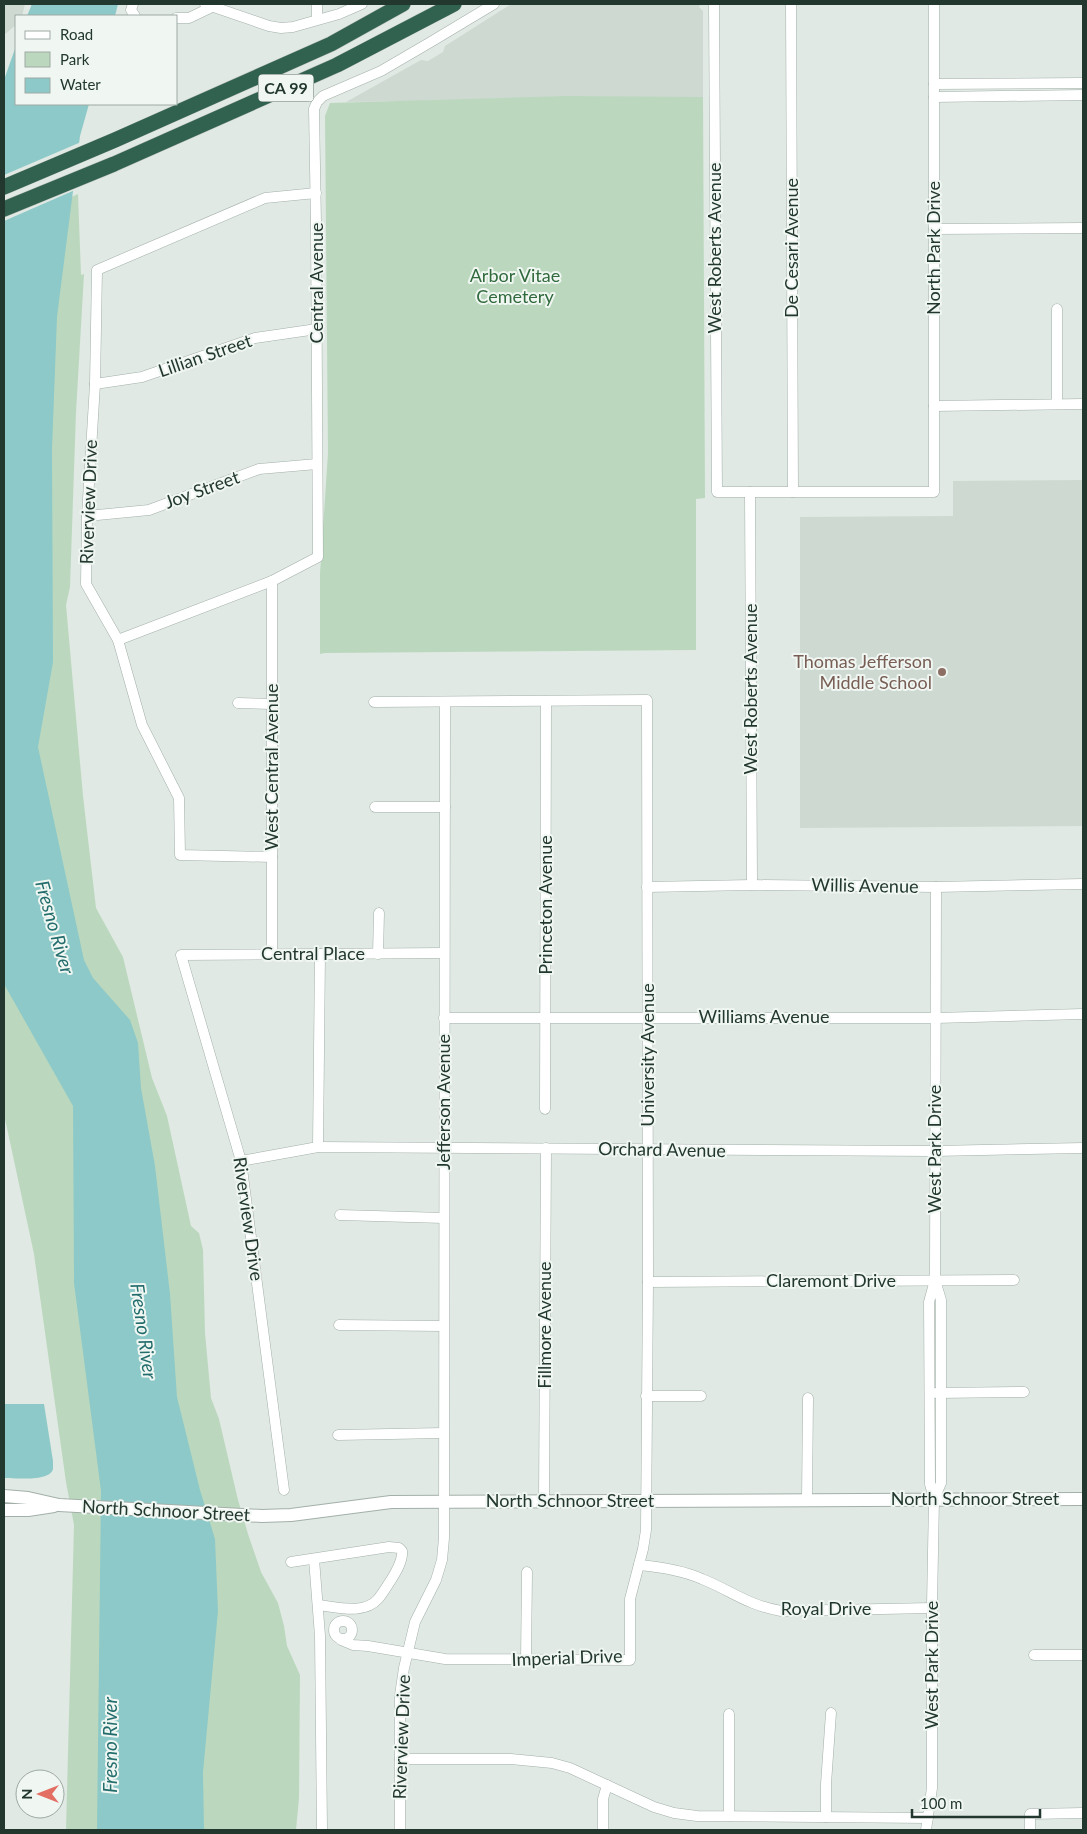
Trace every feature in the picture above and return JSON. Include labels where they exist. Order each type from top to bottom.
[{"type":"highway","name":"CA 99","points":[[4,187],[331,44],[403,4]]},
{"type":"highway","name":"CA 99","points":[[4,209],[114,164],[337,65],[454,4]]},
{"type":"street","points":[[317,4],[317,19]]},
{"type":"street","points":[[178,18],[189,18],[210,5],[269,26],[281,28],[293,27],[339,14],[362,4]]},
{"type":"street","name":"Central Avenue","points":[[317,464],[316,193],[313,116],[317,102],[323,96],[397,62],[494,4]]},
{"type":"street","name":"West Roberts Avenue","points":[[714,4],[717,492],[750,492],[752,885]]},
{"type":"street","name":"De Cesari Avenue","points":[[791,4],[793,492]]},
{"type":"street","name":"North Park Drive","points":[[793,492],[934,492],[934,4]]},
{"type":"street","points":[[934,84],[1083,83]]},
{"type":"street","points":[[934,97],[1083,96]]},
{"type":"street","name":"Riverview Drive","points":[[272,857],[180,855],[180,798],[142,725],[118,640],[86,584],[87,516],[95,384],[97,270],[265,198],[316,193]]},
{"type":"street","points":[[934,229],[1083,228]]},
{"type":"street","points":[[1057,309],[1057,404]]},
{"type":"street","name":"Lillian Street","points":[[95,384],[142,377],[255,338],[317,329]]},
{"type":"street","points":[[934,406],[1083,404]]},
{"type":"street","points":[[118,640],[272,581],[318,556],[317,464]]},
{"type":"street","name":"Joy Street","points":[[87,516],[149,510],[259,469],[317,464]]},
{"type":"street","points":[[750,492],[793,492]]},
{"type":"street","name":"West Central Avenue","points":[[272,581],[272,954]]},
{"type":"street","name":"University Avenue","points":[[546,701],[647,700],[648,1282],[646,1500]]},
{"type":"street","points":[[374,702],[546,701]]},
{"type":"street","name":"Princeton Avenue","points":[[545,1109],[546,701]]},
{"type":"street","name":"Jefferson Avenue","points":[[444,1502],[445,702]]},
{"type":"street","points":[[238,703],[272,704]]},
{"type":"street","points":[[375,807],[445,806]]},
{"type":"street","name":"Willis Avenue","points":[[648,887],[752,885],[936,887],[1083,884]]},
{"type":"street","name":"West Park Drive","points":[[926,1830],[932,1788],[934,1499],[930,1484],[929,1302],[935,1280],[936,887]]},
{"type":"street","points":[[378,954],[379,912]]},
{"type":"street","name":"Central Place","points":[[182,955],[444,953]]},
{"type":"street","points":[[318,1147],[320,954]]},
{"type":"street","name":"Riverview Drive","points":[[182,955],[241,1161],[284,1490]]},
{"type":"street","name":"Williams Avenue","points":[[444,1018],[936,1018],[1083,1014]]},
{"type":"street","name":"Orchard Avenue","points":[[241,1161],[318,1147],[935,1151],[1083,1148]]},
{"type":"street","name":"Fillmore Avenue","points":[[544,1501],[546,1148]]},
{"type":"street","points":[[340,1215],[444,1218]]},
{"type":"street","name":"West Park Drive","points":[[934,1499],[942,1483],[941,1300],[935,1280]]},
{"type":"street","name":"Claremont Drive","points":[[648,1282],[1014,1280]]},
{"type":"street","points":[[339,1325],[443,1326]]},
{"type":"street","points":[[930,1393],[1024,1392]]},
{"type":"street","points":[[646,1396],[701,1396]]},
{"type":"street","points":[[807,1500],[808,1398]]},
{"type":"street","points":[[338,1436],[443,1433]]},
{"type":"street","name":"North Schnoor Street","points":[[4,1496],[28,1498],[58,1505],[235,1516],[291,1516],[382,1503],[1083,1499]]},
{"type":"street","name":"Imperial Drive","points":[[320,1636],[339,1638],[353,1645],[445,1659],[630,1660],[630,1599],[646,1530],[646,1500]]},
{"type":"street","name":"Riverview Drive","points":[[400,1830],[400,1695],[404,1668],[415,1622],[436,1580],[442,1560],[444,1502]]},
{"type":"street","name":"North Schnoor Street","points":[[4,1510],[28,1510],[58,1505]]},
{"type":"street","points":[[291,1562],[389,1547],[399,1548],[402,1551],[402,1557],[393,1577],[377,1600],[366,1607],[353,1609],[318,1605]]},
{"type":"street","points":[[314,1559],[320,1636],[322,1830]]},
{"type":"street","name":"Royal Drive","points":[[639,1565],[680,1571],[703,1579],[747,1602],[780,1611],[932,1608]]},
{"type":"street","points":[[526,1660],[527,1572]]},
{"type":"street","points":[[319,1617],[339,1622],[345,1621],[350,1624],[352,1633],[368,1646]]},
{"type":"street","points":[[339,1622],[334,1629],[339,1638],[348,1638],[352,1633]]},
{"type":"street","points":[[1034,1655],[1083,1655]]},
{"type":"street","points":[[826,1817],[830,1713]]},
{"type":"street","points":[[729,1714],[729,1816]]},
{"type":"street","points":[[400,1759],[534,1760],[570,1768],[654,1806],[674,1813],[697,1816],[928,1818]]},
{"type":"street","points":[[602,1830],[603,1799],[607,1785]]},
{"type":"street","points":[[1030,1830],[1030,1814],[1083,1814]]},
{"type":"shaded area","points":[[4,4],[25,4],[22,15],[15,15],[15,26],[4,35]]},
{"type":"shaded area","points":[[511,4],[700,4],[699,7],[703,11],[703,97],[346,102],[421,60],[428,61],[443,52],[445,46]]},
{"type":"shaded area","name":"Thomas Jefferson Middle School","points":[[1083,480],[1083,826],[800,828],[800,517],[953,516],[953,481]]},
{"type":"green space","name":"Arbor Vitae Cemetery","points":[[566,96],[703,97],[705,498],[696,499],[696,650],[320,654],[320,574],[328,453],[325,116],[330,103]]},
{"type":"green space","points":[[78,194],[81,275],[84,274],[76,412],[70,587],[66,605],[83,796],[96,908],[123,957],[152,1078],[167,1116],[191,1226],[199,1233],[203,1250],[205,1333],[211,1398],[219,1419],[248,1534],[261,1572],[278,1603],[287,1646],[300,1675],[299,1798],[296,1830],[66,1830],[74,1525],[66,1482],[34,1254],[4,1114],[4,227]]},
{"type":"water","points":[[32,4],[118,4],[115,15],[27,15]]},
{"type":"water","name":"Fresno River","points":[[15,49],[15,105],[89,105],[80,136],[57,317],[52,449],[53,662],[38,747],[84,960],[93,978],[130,1020],[138,1043],[141,1088],[155,1166],[170,1294],[177,1397],[200,1490],[215,1539],[218,1611],[203,1772],[204,1830],[97,1830],[101,1491],[74,1283],[73,1106],[4,984],[4,80]]},
{"type":"water","points":[[4,1404],[44,1404],[53,1461],[53,1469],[46,1476],[39,1478],[4,1478]]},
{"type":"pier","points":[[81,142],[75,190],[4,221],[4,175]]},
{"type":"place","name":"Thomas Jefferson Middle School","points":[[942,672]]}]
